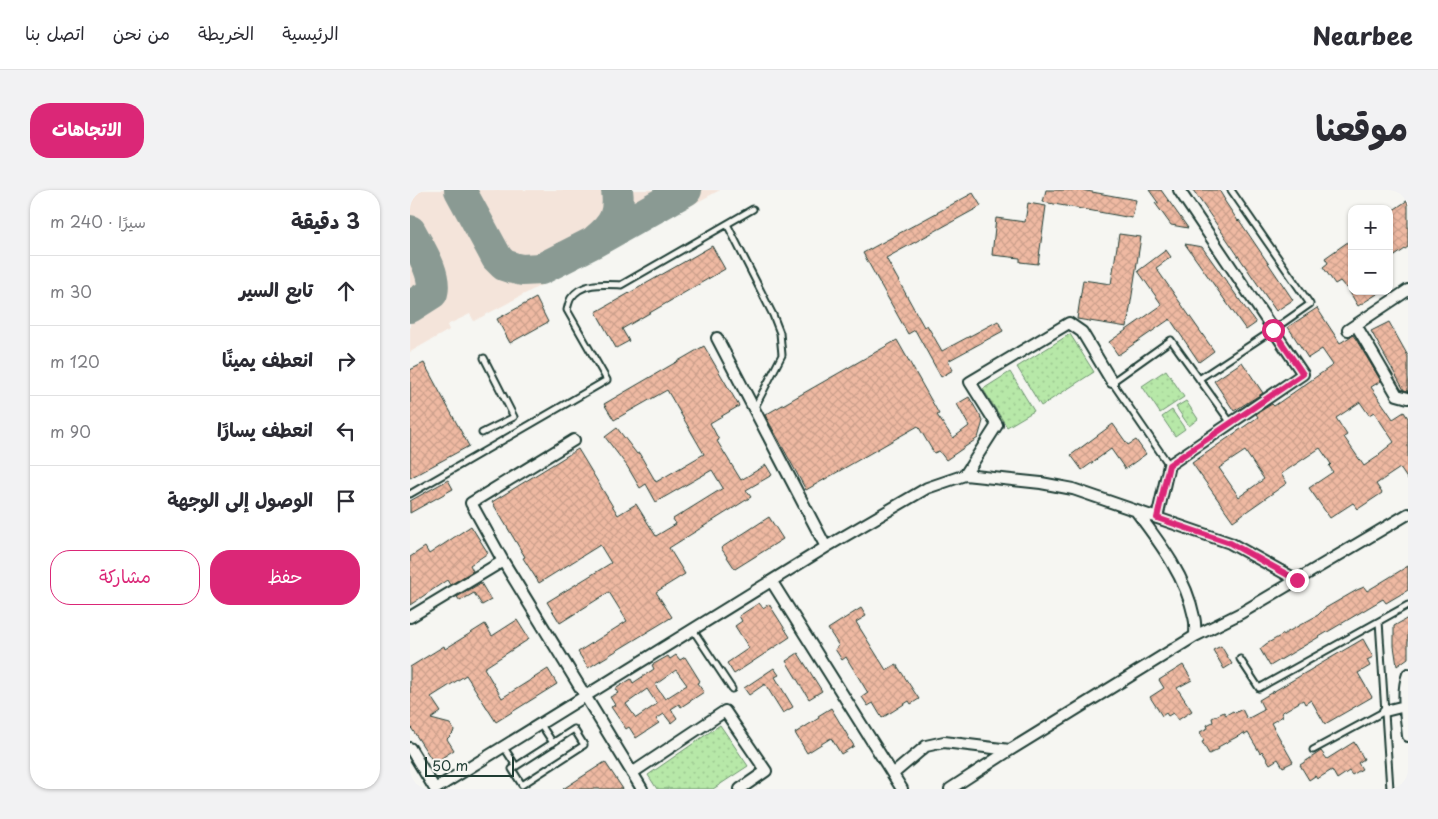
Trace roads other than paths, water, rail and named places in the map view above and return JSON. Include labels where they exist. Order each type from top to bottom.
[{"type":"street","points":[[1157,518],[1169,465],[1303,374],[1179,190]]},
{"type":"street","points":[[1408,290],[1352,328],[1397,395],[1408,398]]},
{"type":"street","points":[[966,475],[997,425],[970,382],[1070,323],[1082,332],[1112,382]]},
{"type":"street","points":[[717,338],[826,547]]},
{"type":"street","points":[[574,440],[471,503],[503,561],[642,789]]},
{"type":"street","points":[[410,748],[435,789],[826,547],[927,488],[966,475],[1041,483],[1073,489],[1230,543],[1297,580]]},
{"type":"street","points":[[1136,511],[1168,554],[1186,590],[1195,618],[1195,636]]},
{"type":"street","points":[[950,789],[1195,636],[1241,613],[1408,514]]},
{"type":"street","points":[[410,617],[503,561]]},
{"type":"street","points":[[772,582],[902,789]]},
{"type":"street","points":[[1407,677],[1405,706],[1408,736]]},
{"type":"street","points":[[1385,711],[1405,706]]},
{"type":"street","points":[[632,773],[725,711],[766,771],[740,789]]},
{"type":"street","points":[[893,774],[926,746],[944,742],[1010,750]]},
{"type":"lane","points":[[1199,379],[1310,304],[1231,190]]},
{"type":"lane","points":[[410,494],[607,380],[567,310],[570,298],[583,287],[605,284],[621,285],[753,209]]},
{"type":"lane","points":[[727,224],[773,315],[780,333],[782,355],[754,410]]},
{"type":"lane","points":[[1169,465],[1112,382],[1171,340],[1231,423]]},
{"type":"lane","points":[[482,433],[514,416],[484,358]]},
{"type":"lane","points":[[1240,659],[1258,688],[1408,605]]},
{"type":"lane","points":[[1378,621],[1390,789]]},
{"type":"lane","points":[[693,630],[732,689]]},
{"type":"lane","points":[[1314,750],[1385,711]]},
{"type":"lane","points":[[540,723],[553,743]]},
{"type":"lane","points":[[574,729],[584,746],[522,785],[512,768],[516,766],[574,729]]},
{"type":"lane","points":[[504,746],[516,766]]}]
